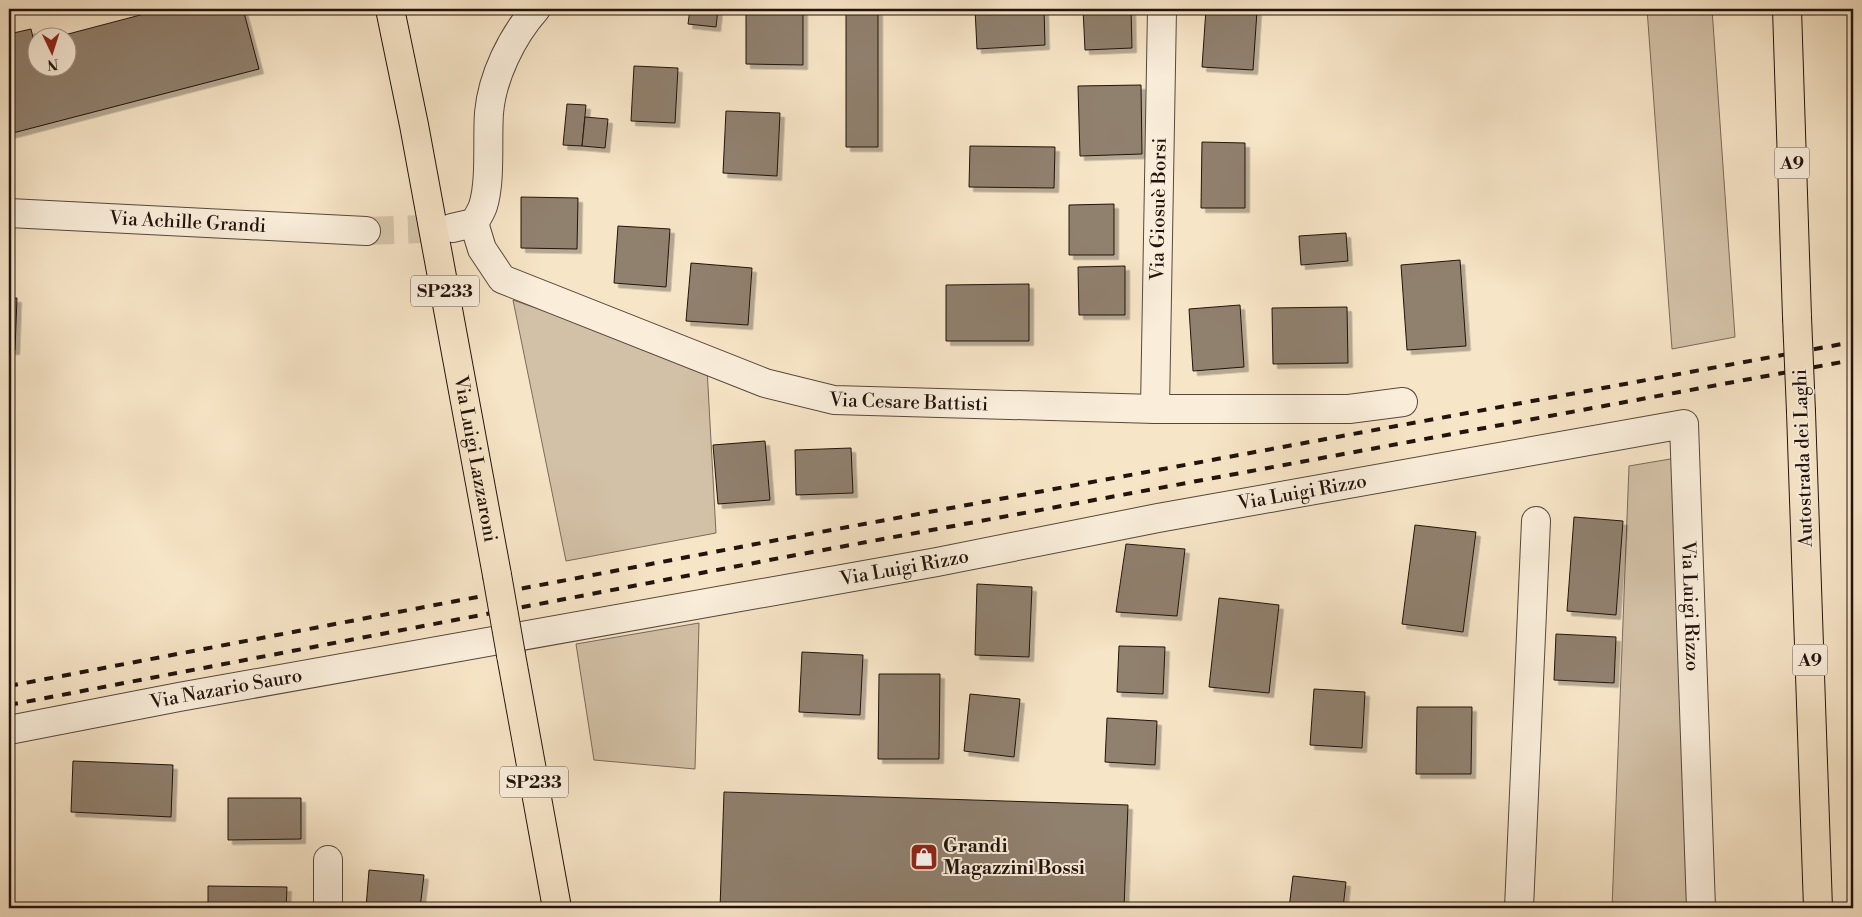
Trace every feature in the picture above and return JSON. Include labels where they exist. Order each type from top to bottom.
[{"type":"main road","name":"Via Luigi Lazzaroni","points":[[390,9],[416,135],[557,908]]},
{"type":"main road","name":"Autostrada dei Laghi","points":[[1787,9],[1818,908]]},
{"type":"street","name":"Via Cesare Battisti","points":[[536,9],[524,24],[503,62],[489,111],[483,206],[463,226],[482,249],[502,279],[765,383],[834,400],[1155,409],[1349,409],[1402,402]]},
{"type":"street","name":"Via Giosuè Borsi","points":[[1155,409],[1162,9]]},
{"type":"street","name":"Via Achille Grandi","points":[[9,213],[366,232]]},
{"type":"street","name":"Via Luigi Rizzo","points":[[444,650],[937,562],[1158,518],[1684,424],[1701,908]]},
{"type":"street","points":[[1519,908],[1536,520]]},
{"type":"street","name":"Via Nazario Sauro","points":[[9,730],[444,650]]},
{"type":"street","points":[[328,860],[328,908]]},
{"type":"shaded area","points":[[1647,9],[1712,9],[1735,337],[1672,349]]},
{"type":"shaded area","points":[[513,300],[707,368],[716,533],[566,561]]},
{"type":"shaded area","points":[[1676,458],[1689,908],[1612,908],[1629,466]]},
{"type":"shaded area","points":[[699,623],[695,769],[594,760],[576,644]]},
{"type":"building","points":[[163,9],[243,9],[259,69],[9,134],[9,34],[28,30],[28,78],[78,78],[78,31]]},
{"type":"building","points":[[690,9],[718,9],[716,27],[688,24]]},
{"type":"building","points":[[746,9],[803,9],[803,65],[746,64]]},
{"type":"building","points":[[975,9],[1044,9],[1045,45],[977,49]]},
{"type":"building","points":[[1083,9],[1131,9],[1132,48],[1085,50]]},
{"type":"building","points":[[1206,9],[1257,11],[1253,70],[1202,67]]},
{"type":"building","points":[[878,11],[878,147],[846,147],[846,12]]},
{"type":"building","points":[[634,66],[678,68],[675,123],[631,121]]},
{"type":"building","points":[[1141,85],[1142,154],[1080,156],[1078,86]]},
{"type":"building","points":[[567,104],[586,105],[582,146],[563,145]]},
{"type":"building","points":[[726,111],[780,113],[777,176],[723,173]]},
{"type":"building","points":[[585,117],[608,119],[605,148],[582,146]]},
{"type":"building","points":[[1202,142],[1245,143],[1245,208],[1201,208]]},
{"type":"building","points":[[970,146],[1055,147],[1054,188],[969,187]]},
{"type":"building","points":[[521,197],[578,198],[577,249],[521,248]]},
{"type":"building","points":[[1114,204],[1114,255],[1069,255],[1069,205]]},
{"type":"building","points":[[618,226],[670,229],[666,287],[614,283]]},
{"type":"building","points":[[1346,233],[1348,261],[1301,265],[1299,236]]},
{"type":"building","points":[[1460,260],[1466,346],[1407,350],[1401,265]]},
{"type":"building","points":[[691,263],[752,268],[748,325],[686,321]]},
{"type":"building","points":[[1125,266],[1125,315],[1079,315],[1078,267]]},
{"type":"building","points":[[1029,284],[1029,341],[946,341],[946,285]]},
{"type":"building","points":[[9,298],[17,298],[15,350],[9,350]]},
{"type":"building","points":[[1240,305],[1244,367],[1193,371],[1189,309]]},
{"type":"building","points":[[1347,307],[1348,363],[1273,364],[1272,308]]},
{"type":"building","points":[[765,441],[770,500],[718,504],[713,445]]},
{"type":"building","points":[[851,448],[853,493],[796,495],[795,450]]},
{"type":"building","points":[[1574,517],[1623,521],[1616,615],[1567,611]]},
{"type":"building","points":[[1415,525],[1476,532],[1463,632],[1402,624]]},
{"type":"building","points":[[1126,544],[1185,549],[1177,616],[1116,612]]},
{"type":"building","points":[[977,584],[1032,587],[1029,657],[975,655]]},
{"type":"building","points":[[1219,598],[1279,605],[1269,693],[1209,687]]},
{"type":"building","points":[[1556,634],[1616,637],[1614,683],[1554,680]]},
{"type":"building","points":[[1119,646],[1165,647],[1163,694],[1117,692]]},
{"type":"building","points":[[802,652],[863,655],[860,715],[799,712]]},
{"type":"building","points":[[879,674],[940,674],[939,759],[878,759]]},
{"type":"building","points":[[1314,689],[1365,692],[1362,748],[1310,745]]},
{"type":"building","points":[[970,694],[1020,699],[1014,757],[964,751]]},
{"type":"building","points":[[1417,707],[1472,707],[1471,774],[1416,774]]},
{"type":"building","points":[[1107,718],[1157,721],[1155,765],[1105,762]]},
{"type":"building","points":[[73,761],[173,765],[171,817],[71,812]]},
{"type":"building","points":[[10,783],[10,826],[9,826]]},
{"type":"building","name":"Grandi Magazzini Bossi","points":[[724,792],[1128,805],[1124,908],[720,908]]},
{"type":"building","points":[[228,798],[301,798],[301,839],[228,840]]},
{"type":"building","points":[[369,870],[424,875],[420,908],[366,908]]},
{"type":"building","points":[[1293,876],[1346,882],[1343,908],[1289,908]]},
{"type":"building","points":[[208,886],[287,887],[286,908],[208,908]]},
{"type":"tunnel","points":[[366,231],[452,228]]},
{"type":"railway","points":[[9,686],[777,540],[1853,342]]},
{"type":"railway","points":[[9,705],[780,558],[1853,360]]},
{"type":"place","name":"Grandi Magazzini Bossi","points":[[924,857]]}]
